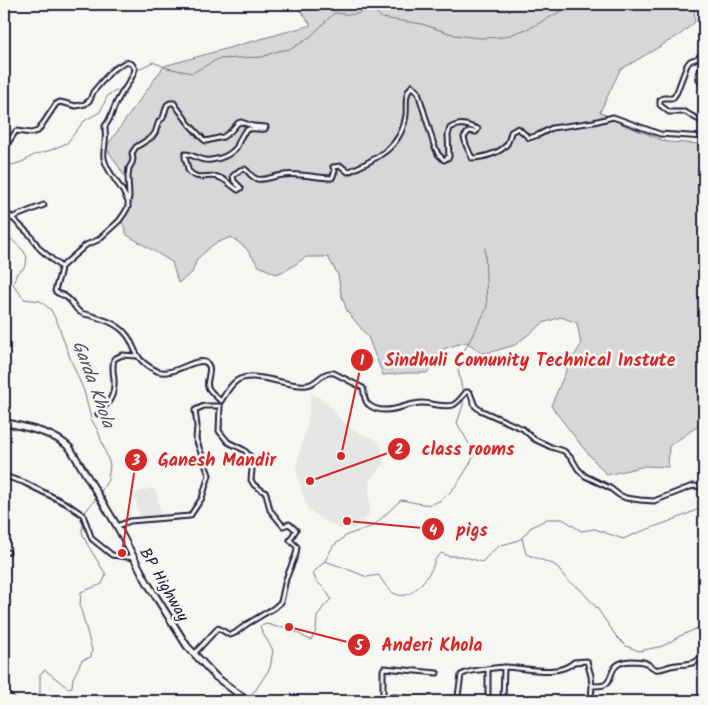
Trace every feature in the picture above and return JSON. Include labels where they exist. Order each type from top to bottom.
[{"type":"highway","name":"BP Highway","points":[[4,422],[46,433],[63,441],[70,448],[117,526],[148,584],[187,646],[216,677],[248,701]]},
{"type":"street","points":[[704,50],[698,58],[690,61],[687,65],[673,98],[663,98],[660,100],[660,105],[669,112],[685,112],[704,122]]},
{"type":"street","points":[[4,149],[16,131],[31,133],[38,131],[56,104],[60,102],[76,106],[85,104],[112,70],[126,62],[132,64],[135,70],[131,80],[120,95],[110,119],[104,126],[105,142],[103,151],[108,169],[124,191],[128,201]]},
{"type":"street","points":[[704,65],[698,74],[701,82],[704,72]]},
{"type":"street","points":[[221,401],[208,387],[207,382],[210,370],[206,363],[195,363],[169,372],[160,372],[150,368],[137,356],[127,334],[116,325],[85,314],[75,308],[67,297],[55,291],[61,267],[86,245],[98,240],[118,221],[128,207],[130,197],[128,173],[133,159],[132,153],[136,147],[152,137],[159,121],[163,118],[167,105],[170,103],[174,104],[189,124],[206,140],[223,137],[241,122],[253,126],[266,126],[265,129],[252,129],[244,132],[234,150],[226,156],[209,161],[200,160],[185,154],[188,170],[193,176],[217,177],[238,190],[241,188],[234,181],[233,176],[240,170],[245,169],[254,178],[259,180],[292,174],[332,178],[335,171],[333,167],[341,166],[348,172],[368,163],[388,150],[397,140],[406,115],[408,91],[412,86],[418,92],[434,145],[438,154],[444,160],[449,158],[448,135],[450,128],[456,124],[463,124],[478,129],[476,132],[469,131],[464,137],[472,158],[479,158],[501,150],[508,144],[511,132],[518,128],[530,138],[552,128],[594,122],[613,117],[660,134],[704,137]]},
{"type":"street","points":[[12,218],[44,205]]},
{"type":"street","points":[[4,210],[30,235],[40,249],[61,267]]},
{"type":"street","points":[[98,414],[110,402],[113,395],[114,359],[122,355],[137,356]]},
{"type":"street","points":[[194,654],[218,628],[230,635],[235,633],[281,602],[286,579],[296,554],[297,546],[290,540],[296,530],[289,524],[283,526],[270,510],[266,493],[254,485],[251,480],[253,459],[244,450],[228,442],[219,431],[221,401],[236,381],[242,378],[253,377],[296,386],[310,385],[319,380],[325,373],[334,373],[363,388],[365,401],[368,405],[376,409],[385,410],[421,403],[451,406],[456,404],[468,392],[475,406],[480,410],[523,429],[534,439],[564,451],[585,476],[626,498],[654,501],[690,487],[704,487]]},
{"type":"street","points":[[117,526],[130,521],[190,516],[202,498],[209,475],[196,439],[195,410],[204,406],[220,406]]},
{"type":"street","points":[[4,476],[22,482],[67,504],[83,515],[92,539],[112,555],[134,559]]},
{"type":"street","points":[[592,686],[606,684],[612,672],[621,662],[647,663],[657,669],[661,669],[694,663],[700,659],[704,650]]},
{"type":"street","points":[[454,701],[458,696],[461,675],[470,670],[504,667],[558,670],[574,662],[586,661],[592,686],[590,701]]},
{"type":"street","points":[[503,701],[504,667]]},
{"type":"street","points":[[437,673],[384,668],[382,670],[383,700],[394,697],[413,700],[448,701]]},
{"type":"street","points":[[488,669],[488,701]]},
{"type":"shaded area","points":[[296,4],[694,4],[695,22],[681,34],[620,70],[600,112],[624,125],[667,142],[704,144],[704,422],[669,446],[668,467],[645,466],[607,475],[551,406],[569,364],[581,345],[577,323],[561,317],[543,323],[515,345],[491,352],[481,353],[467,342],[445,348],[427,373],[383,375],[368,337],[347,311],[341,294],[338,275],[328,257],[306,257],[287,270],[276,274],[259,266],[245,247],[231,237],[214,244],[197,259],[192,273],[178,283],[172,262],[127,235],[121,219],[132,202],[129,183],[106,147],[164,66],[311,25]]},
{"type":"shaded area","points":[[311,394],[322,399],[350,427],[381,444],[384,463],[370,480],[370,508],[368,515],[357,527],[341,529],[308,509],[296,466],[308,421]]},
{"type":"shaded area","points":[[151,488],[156,491],[161,515],[140,517],[134,494]]},
{"type":"waterway","points":[[4,165],[22,162],[34,155],[67,143],[84,121],[100,112],[108,95],[122,88],[133,72],[153,62],[167,68],[192,73],[218,59],[262,57],[278,51],[291,49],[309,38],[334,13],[359,13],[370,4]]},
{"type":"waterway","points":[[370,7],[382,18],[422,24],[455,35],[479,38],[504,37],[532,27],[574,4]]},
{"type":"waterway","name":"Garda Khola","points":[[4,230],[27,257],[26,264],[17,273],[13,284],[24,299],[40,301],[51,310],[84,391],[91,419],[98,431],[110,465],[108,480],[100,493]]},
{"type":"waterway","points":[[463,394],[457,364],[487,308],[485,248]]},
{"type":"waterway","points":[[246,697],[255,691],[270,668],[273,650],[260,626],[267,624],[277,627],[289,627],[311,640],[316,631],[317,617],[331,599],[325,589],[316,581],[313,573],[325,561],[333,546],[347,535],[373,526],[401,500],[432,504],[446,496],[458,483],[475,454],[457,423],[463,405],[463,398]]},
{"type":"waterway","name":"Garda Khola","points":[[85,516],[86,511],[97,497]]},
{"type":"waterway","points":[[522,538],[530,528],[547,519],[563,519],[581,531],[595,529],[623,539],[704,506]]},
{"type":"waterway","name":"Garda Khola","points":[[40,701],[40,674],[45,670],[68,688],[72,687],[73,678],[82,660],[91,657],[92,650],[80,606],[81,592],[102,584],[106,575],[83,535],[84,522]]},
{"type":"waterway","points":[[325,561],[367,577],[379,575],[392,592],[404,595],[411,593],[424,581],[432,569],[435,560],[442,553],[448,556],[461,556],[482,562],[501,545],[522,538],[526,554],[555,565],[568,581],[579,588],[597,608],[616,636],[626,646],[639,651],[663,646],[704,625]]},
{"type":"waterway","points":[[4,688],[19,701]]},
{"type":"waterway","points":[[239,701],[243,699]]},
{"type":"place","name":"Sindhuli Comunity Technical Instute","points":[[341,456]]},
{"type":"place","name":"class rooms","points":[[310,481]]},
{"type":"place","name":"pigs","points":[[347,521]]},
{"type":"place","name":"Ganesh Mandir","points":[[122,553]]},
{"type":"place","name":"Anderi Khola","points":[[289,627]]}]
